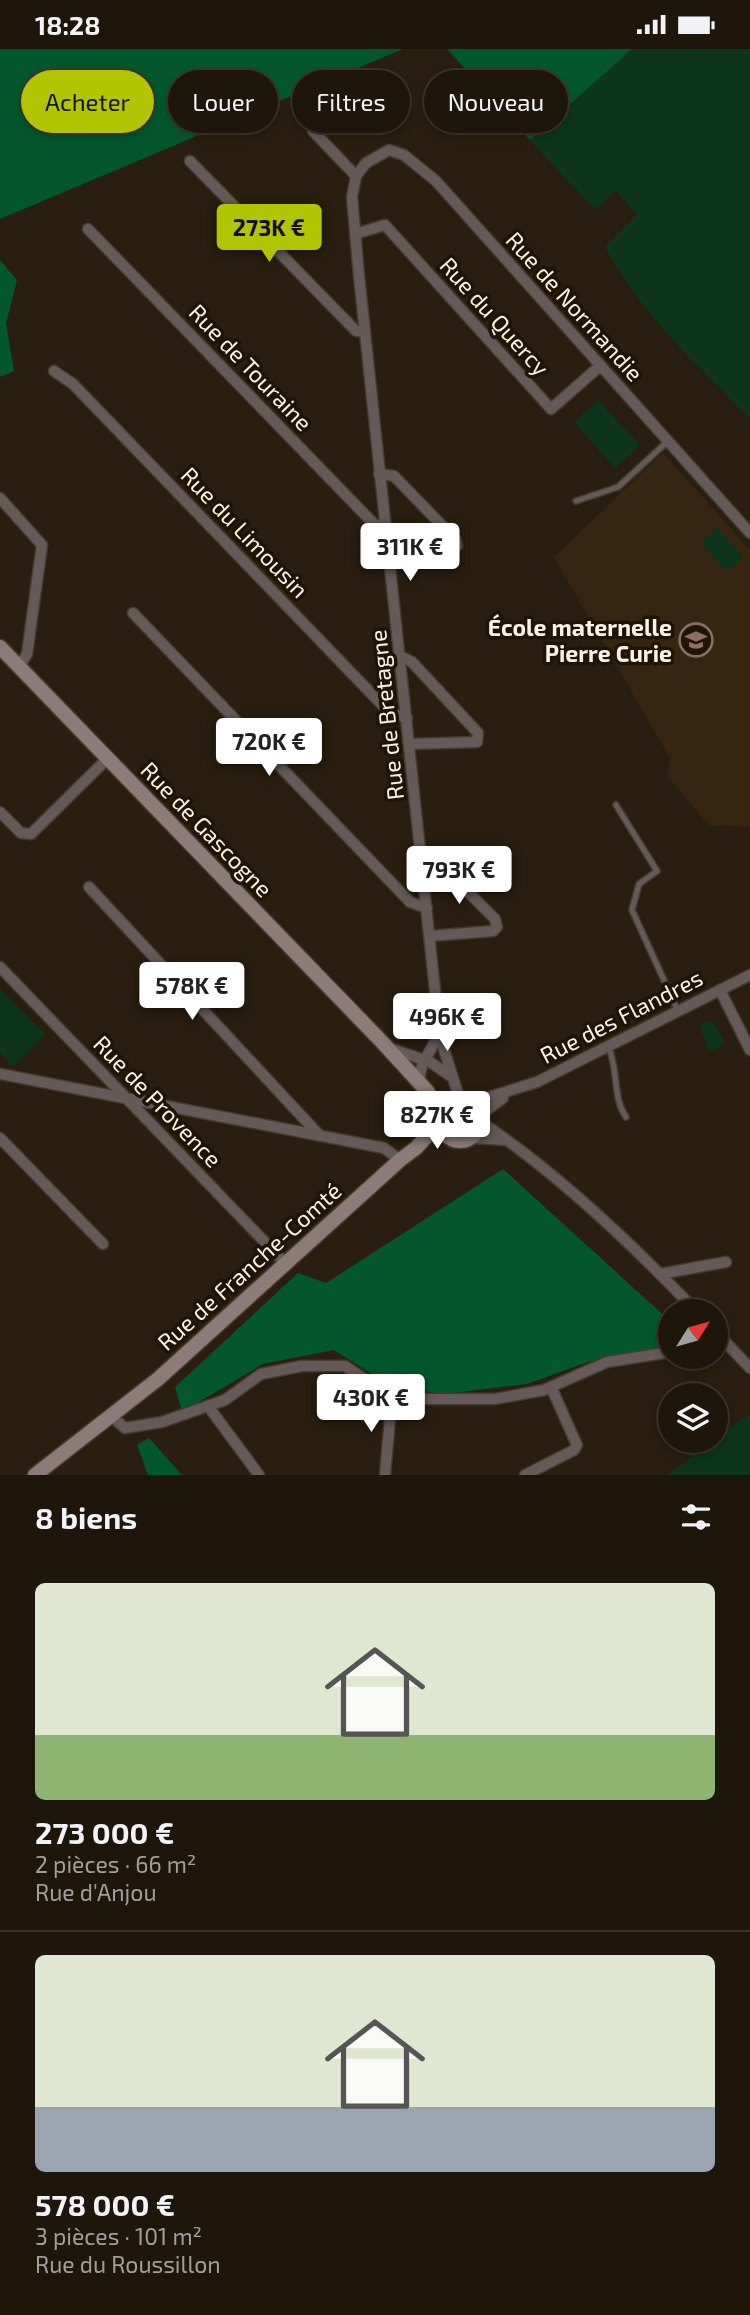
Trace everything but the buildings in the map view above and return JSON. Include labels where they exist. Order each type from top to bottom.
[{"type":"street","points":[[315,133],[356,176]]},
{"type":"street","name":"Rue de Normandie","points":[[356,176],[366,163],[389,150],[404,155],[436,181],[750,533]]},
{"type":"street","points":[[190,160],[356,331],[365,332]]},
{"type":"street","name":"Rue de Bretagne","points":[[356,176],[352,197],[355,234],[379,474],[402,657],[438,1019],[452,1077],[465,1101]]},
{"type":"street","name":"Rue du Quercy","points":[[355,234],[384,225],[551,409],[600,366]]},
{"type":"street","name":"Rue de Touraine","points":[[88,229],[374,524],[387,527]]},
{"type":"street","name":"Rue du Limousin","points":[[54,371],[73,384],[390,713],[407,718]]},
{"type":"street","points":[[379,474],[394,476],[456,540],[457,546],[449,551],[390,552]]},
{"type":"street","points":[[0,498],[42,545],[27,654],[19,667]]},
{"type":"street","points":[[133,613],[410,902],[426,908]]},
{"type":"street","name":"Rue de Gascogne","points":[[0,647],[383,1043],[420,1085],[441,1117]]},
{"type":"street","points":[[402,657],[412,662],[478,733],[477,742],[410,744]]},
{"type":"street","points":[[0,812],[21,834],[31,834],[107,759]]},
{"type":"street","points":[[421,854],[433,857],[495,919],[497,927],[493,930],[430,936]]},
{"type":"street","points":[[89,887],[320,1136]]},
{"type":"street","name":"Rue de Provence","points":[[0,967],[286,1264]]},
{"type":"street","name":"Rue des Flandres","points":[[465,1101],[511,1092],[750,975]]},
{"type":"street","points":[[720,990],[750,1050]]},
{"type":"street","points":[[420,1085],[419,1067],[436,1041],[438,1019]]},
{"type":"street","name":"Rue de Gascogne","points":[[383,1043],[401,1054],[423,1059],[452,1077]]},
{"type":"street","points":[[0,1074],[384,1148],[400,1160]]},
{"type":"street","name":"Rue des Flandres","points":[[480,1119],[511,1092]]},
{"type":"street","points":[[509,1141],[471,1138],[459,1141],[448,1137],[441,1117],[449,1103],[465,1101],[480,1119],[509,1141],[660,1274],[684,1299]]},
{"type":"street","name":"Rue de Franche-Comté","points":[[416,1149],[441,1117]]},
{"type":"street","points":[[471,1138],[480,1119]]},
{"type":"street","name":"Rue de Franche-Comté","points":[[35,1475],[158,1379],[400,1160],[416,1149],[448,1137]]},
{"type":"street","points":[[0,1138],[103,1244]]},
{"type":"street","points":[[660,1274],[726,1262]]},
{"type":"street","points":[[728,1345],[750,1368]]},
{"type":"street","points":[[111,1416],[125,1428],[162,1422],[225,1400],[261,1374],[333,1364],[345,1366],[391,1396],[463,1399],[530,1395],[607,1361],[658,1354]]},
{"type":"street","points":[[525,1475],[574,1450],[577,1445],[551,1387]]},
{"type":"street","points":[[385,1475],[391,1396]]},
{"type":"street","points":[[208,1406],[259,1475]]},
{"type":"lane","points":[[576,501],[618,487],[667,442]]},
{"type":"lane","points":[[616,805],[657,871],[639,884],[632,910],[678,1011]]},
{"type":"lane","points":[[608,1046],[615,1061],[618,1106],[626,1117]]},
{"type":"shaded area","points":[[663,453],[750,550],[750,827],[708,825],[667,775],[670,758],[554,557]]},
{"type":"green space","points":[[0,49],[403,49],[353,70],[292,70],[292,96],[278,102],[278,70],[168,70],[168,133],[204,133],[0,219]]},
{"type":"green space","points":[[447,49],[632,49],[568,106],[568,70],[466,70]]},
{"type":"green space","points":[[632,49],[750,49],[750,418],[652,316],[605,247],[637,215],[616,191],[595,210],[530,140],[538,133],[568,133],[568,106]]},
{"type":"green space","points":[[524,133],[538,133],[530,140]]},
{"type":"green space","points":[[0,260],[17,280],[6,323],[14,371],[0,377]]},
{"type":"green space","points":[[598,400],[640,445],[615,468],[574,422]]},
{"type":"green space","points":[[717,528],[743,557],[727,572],[701,543]]},
{"type":"green space","points":[[0,989],[45,1034],[13,1066],[0,1053]]},
{"type":"green space","points":[[713,1021],[724,1041],[718,1048],[708,1050],[700,1026],[703,1022]]},
{"type":"green space","points":[[503,1169],[658,1310],[658,1347],[650,1351],[588,1362],[527,1384],[445,1394],[392,1387],[334,1350],[263,1364],[182,1412],[175,1387],[298,1273],[326,1283]]},
{"type":"green space","points":[[750,1415],[750,1475],[667,1475],[696,1453],[728,1453],[728,1429]]},
{"type":"green space","points":[[149,1438],[182,1475],[148,1475],[137,1445]]},
{"type":"place","name":"École maternelle Pierre Curie","points":[[696,640]]}]
